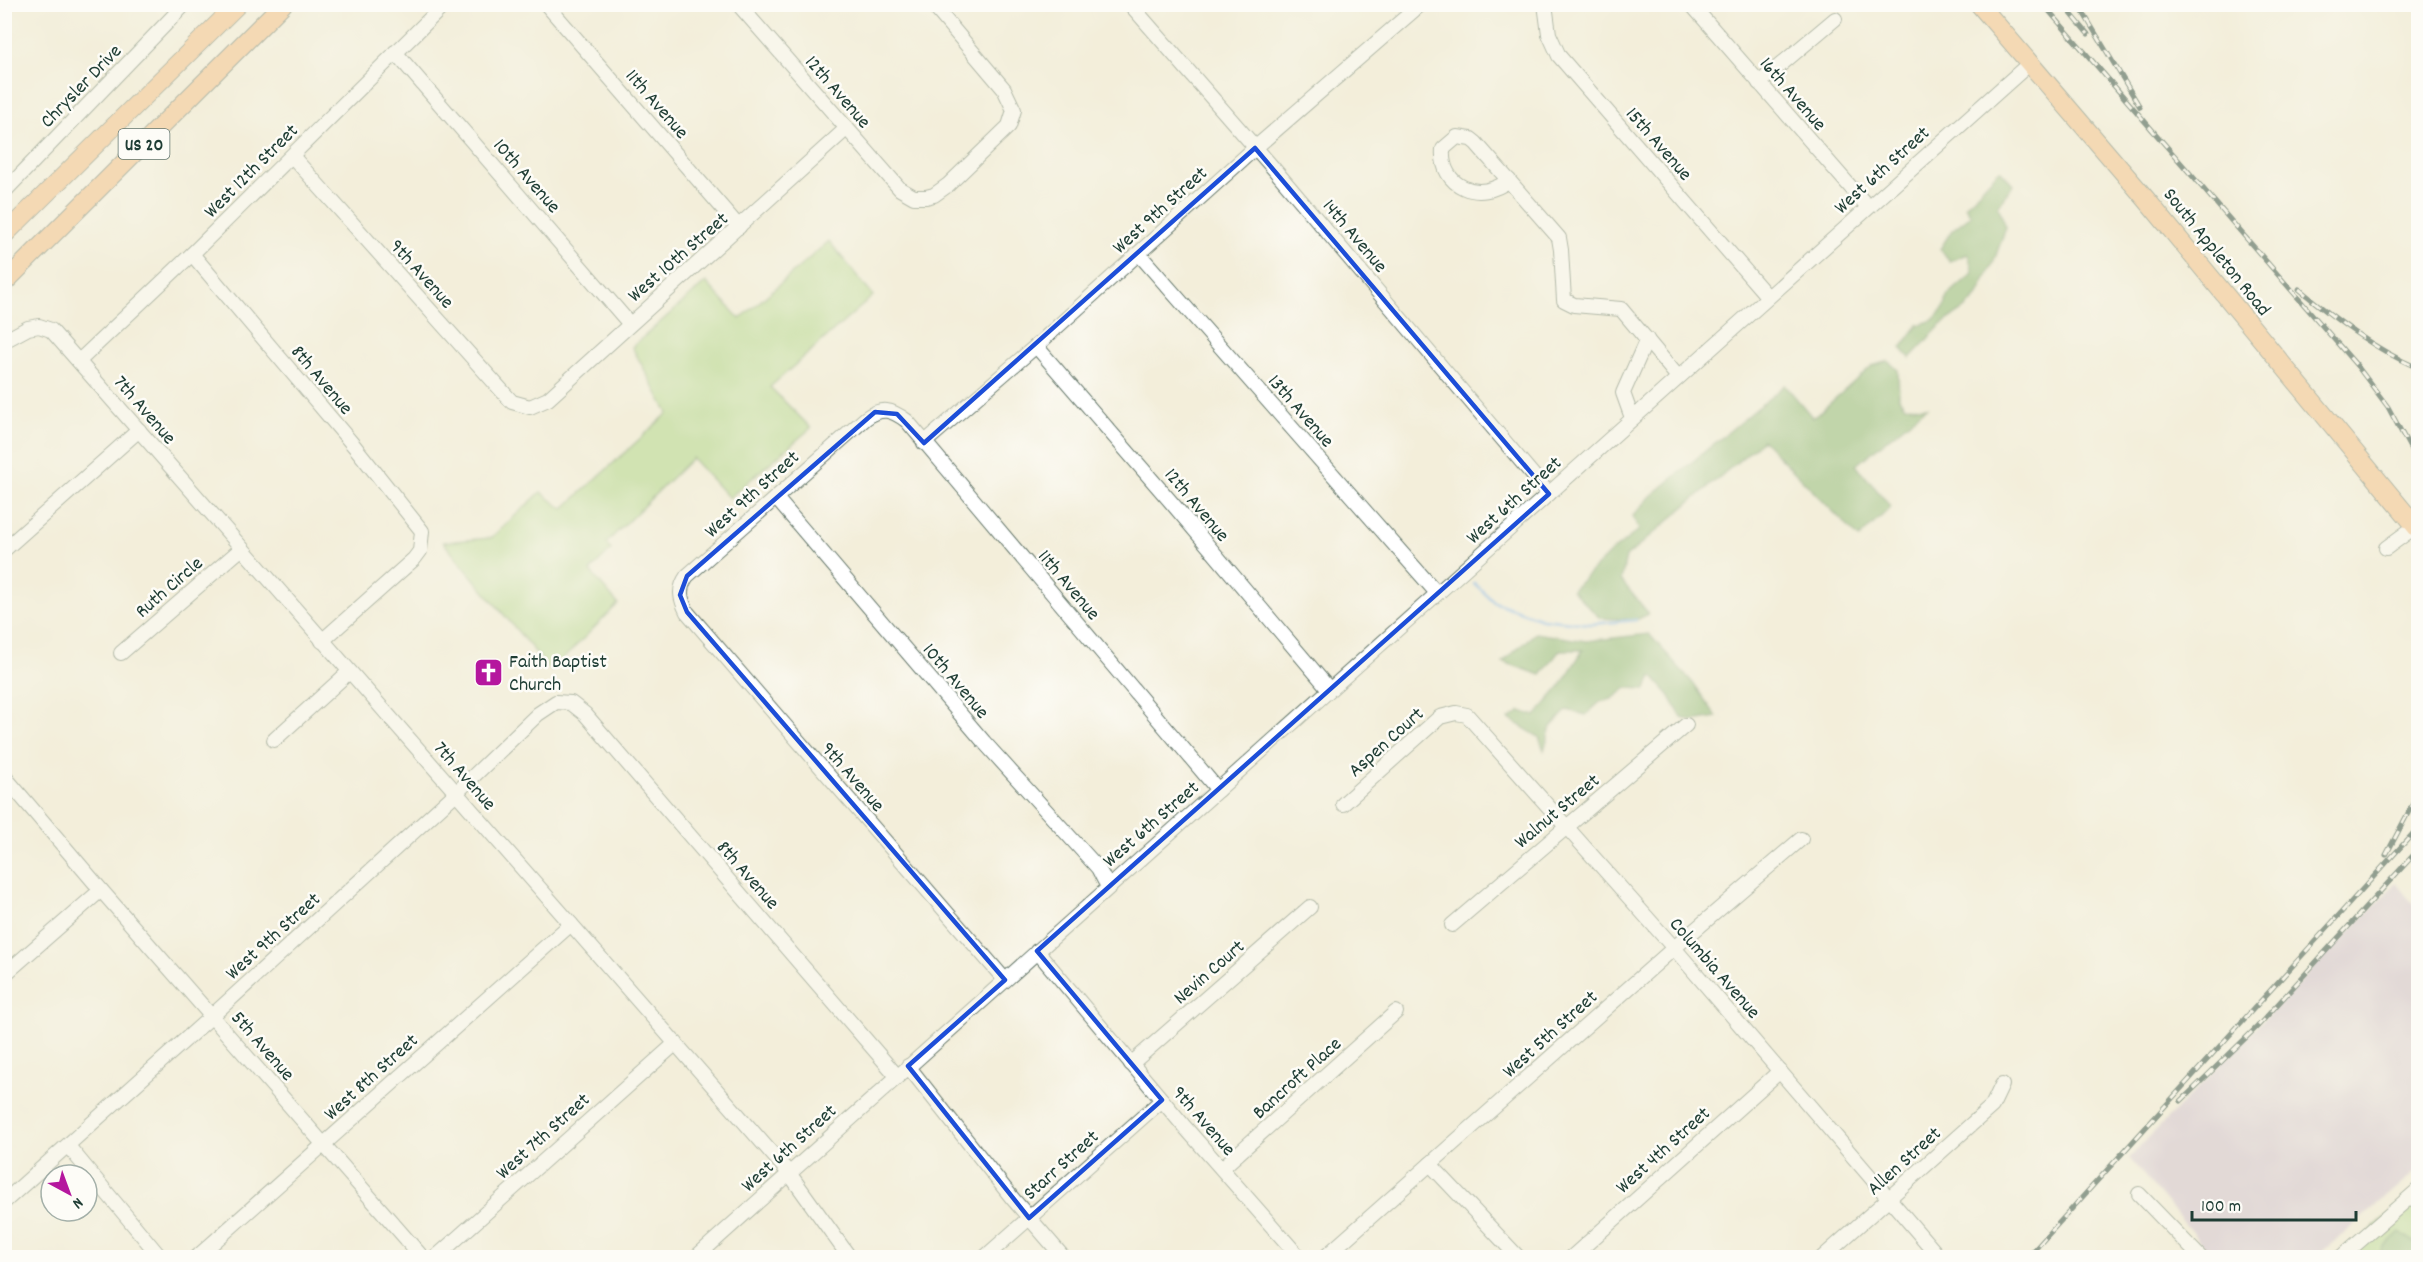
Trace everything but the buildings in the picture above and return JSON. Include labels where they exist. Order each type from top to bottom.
[{"type":"main road","name":"US 20","points":[[4,235],[238,4]]},
{"type":"main road","name":"US 20","points":[[4,283],[283,4]]},
{"type":"main road","name":"South Appleton Road","points":[[1979,4],[2150,204],[2417,527]]},
{"type":"street","name":"Chrysler Drive","points":[[4,192],[185,4]]},
{"type":"street","name":"West 12th Street","points":[[79,361],[192,254],[445,4]]},
{"type":"street","name":"11th Avenue","points":[[546,4],[739,227]]},
{"type":"street","name":"12th Avenue","points":[[738,4],[900,189],[914,197],[934,195],[948,185],[1009,126],[1013,119],[1013,105],[1004,89],[932,4]]},
{"type":"street","name":"14th Avenue","points":[[1130,4],[1549,494]]},
{"type":"street","name":"West 9th Street","points":[[924,443],[1036,346],[1255,148],[1421,4]]},
{"type":"street","name":"15th Avenue","points":[[1545,4],[1549,34],[1558,56],[1767,296]]},
{"type":"street","name":"16th Avenue","points":[[1691,4],[1868,207]]},
{"type":"street","points":[[1759,83],[1835,19]]},
{"type":"street","name":"10th Avenue","points":[[395,52],[629,323]]},
{"type":"street","name":"West 6th Street","points":[[695,1257],[2030,63]]},
{"type":"street","name":"West 10th Street","points":[[531,407],[548,399],[629,323],[846,129]]},
{"type":"street","points":[[1509,180],[1498,189],[1475,191],[1465,189],[1448,173],[1443,164],[1443,149],[1457,137],[1471,139],[1509,180],[1559,238],[1564,300],[1574,305],[1621,309],[1678,377]]},
{"type":"street","name":"9th Avenue","points":[[292,156],[512,402],[531,407]]},
{"type":"street","name":"8th Avenue","points":[[192,254],[355,447],[422,531],[420,551],[414,559],[322,641]]},
{"type":"street","name":"13th Avenue","points":[[1139,254],[1436,592]]},
{"type":"street","name":"7th Avenue","points":[[4,340],[28,328],[42,327],[51,330],[789,1173],[850,1257]]},
{"type":"street","points":[[1632,418],[1623,393],[1647,339]]},
{"type":"street","name":"12th Avenue","points":[[1036,346],[1329,689]]},
{"type":"street","name":"11th Avenue","points":[[888,410],[907,421],[1218,789]]},
{"type":"street","name":"West 9th Street","points":[[680,595],[682,583],[687,576],[866,418],[875,412],[888,410]]},
{"type":"street","points":[[4,550],[139,430]]},
{"type":"street","name":"10th Avenue","points":[[776,498],[984,742],[1098,868],[1108,887]]},
{"type":"street","points":[[2386,548],[2417,527]]},
{"type":"street","name":"Ruth Circle","points":[[121,653],[241,549]]},
{"type":"street","name":"9th Avenue","points":[[680,595],[687,612],[1005,980]]},
{"type":"street","points":[[274,740],[349,672]]},
{"type":"street","name":"West 9th Street","points":[[4,1202],[213,1016],[456,793],[538,714],[556,702],[567,702]]},
{"type":"street","name":"8th Avenue","points":[[567,702],[585,714],[897,1076]]},
{"type":"street","name":"Aspen Court","points":[[1343,804],[1440,717],[1456,713]]},
{"type":"street","name":"Columbia Avenue","points":[[1456,713],[1467,715],[1567,826],[1940,1257]]},
{"type":"street","name":"Walnut Street","points":[[1452,925],[1686,725]]},
{"type":"street","name":"5th Avenue","points":[[4,776],[423,1257]]},
{"type":"street","name":"West 5th Street","points":[[1324,1257],[1801,839]]},
{"type":"street","points":[[4,975],[101,890]]},
{"type":"street","name":"Nevin Court","points":[[1131,1064],[1310,907]]},
{"type":"street","name":"West 8th Street","points":[[196,1257],[571,924]]},
{"type":"street","name":"9th Avenue","points":[[1037,951],[1131,1064],[1300,1257]]},
{"type":"street","name":"Bancroft Place","points":[[1222,1168],[1396,1012]]},
{"type":"street","name":"West 7th Street","points":[[435,1257],[676,1043]]},
{"type":"street","points":[[908,1065],[1029,1218],[1064,1257]]},
{"type":"street","name":"West 4th Street","points":[[1571,1257],[1780,1071]]},
{"type":"street","name":"Allen Street","points":[[1822,1257],[1992,1106],[2002,1085]]},
{"type":"street","name":"Starr Street","points":[[984,1257],[1162,1100]]},
{"type":"street","points":[[68,1146],[161,1257]]},
{"type":"street","points":[[1430,1164],[1519,1257]]},
{"type":"street","points":[[2340,1257],[2418,1191]]},
{"type":"street","points":[[2139,1194],[2201,1257]]},
{"type":"highlighted area","points":[[1255,148],[1549,494],[1037,951],[1162,1100],[1029,1218],[908,1066],[1005,980],[687,612],[680,595],[687,576],[875,412],[897,414],[924,443]]},
{"type":"shaded area","points":[[2396,883],[2418,910],[2418,1170],[2316,1257],[2213,1257],[2129,1158]]},
{"type":"green space","points":[[2000,170],[2013,184],[1998,206],[2006,227],[1994,261],[1977,297],[1965,309],[1942,324],[1910,358],[1901,348],[1918,325],[1933,320],[1945,307],[1947,296],[1973,273],[1968,254],[1950,261],[1940,249],[1952,230],[1971,215],[1965,206]]},
{"type":"green space","points":[[829,241],[873,296],[770,387],[811,428],[729,498],[692,458],[606,543],[611,550],[590,571],[618,604],[551,671],[443,542],[491,538],[541,492],[563,509],[668,413],[632,347],[706,282],[740,319]]},
{"type":"green space","points":[[1888,361],[1898,370],[1899,398],[1905,406],[1927,407],[1856,465],[1891,507],[1859,538],[1763,440],[1626,557],[1621,580],[1649,614],[1636,620],[1600,618],[1572,590],[1610,553],[1639,530],[1633,516],[1651,496],[1785,385],[1813,418],[1872,366]]},
{"type":"green space","points":[[1535,633],[1586,641],[1649,634],[1692,682],[1717,717],[1693,721],[1682,718],[1669,695],[1652,676],[1646,689],[1627,688],[1612,699],[1600,702],[1586,715],[1567,710],[1551,727],[1544,750],[1539,737],[1509,719],[1521,711],[1535,716],[1560,687],[1583,650],[1560,650],[1541,675],[1503,662]]},
{"type":"green space","points":[[2418,1190],[2418,1257],[2340,1257]]},
{"type":"green space","points":[[2400,1232],[2418,1245],[2418,1257],[2379,1257],[2382,1249]]},
{"type":"waterway","points":[[1474,583],[1494,602],[1542,619],[1591,624],[1636,620]]},
{"type":"railway","points":[[2043,4],[2358,367],[2388,407],[2418,463]]},
{"type":"railway","points":[[2063,4],[2088,34]]},
{"type":"railway","points":[[2078,4],[2140,107]]},
{"type":"railway","points":[[2299,289],[2356,333],[2418,368]]},
{"type":"railway","points":[[2386,855],[2418,794]]},
{"type":"railway","points":[[2027,1258],[2418,828]]},
{"type":"railway","points":[[2181,1101],[2257,1027],[2418,850]]},
{"type":"place","name":"Faith Baptist Church","points":[[488,672]]}]
